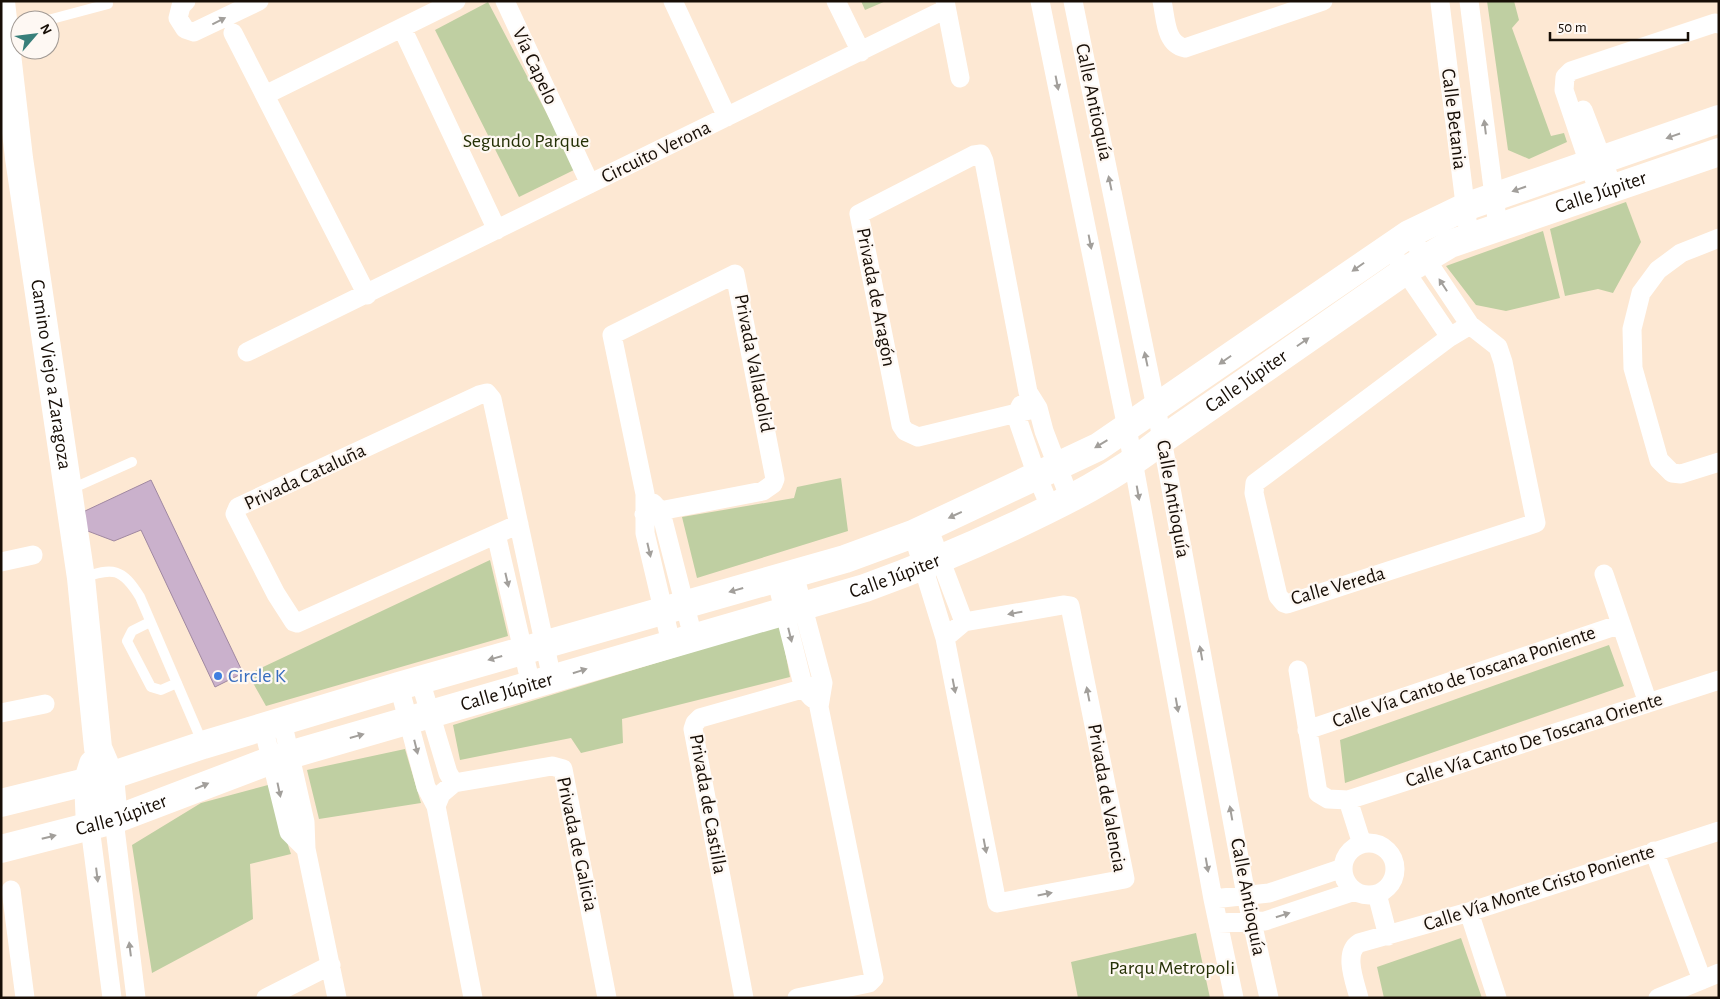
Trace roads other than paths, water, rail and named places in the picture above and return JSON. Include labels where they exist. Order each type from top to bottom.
[{"type":"main road","name":"Camino Viejo a Zaragoza","points":[[1,2],[9,31],[19,158],[81,578],[98,748],[102,823]]},
{"type":"main road","name":"Calle Júpiter","points":[[1,803],[99,778],[409,683],[845,560],[920,531],[1098,447],[1398,240],[1465,207],[1719,119]]},
{"type":"main road","name":"Calle Júpiter","points":[[1,849],[102,823],[281,758],[865,588],[932,564],[1060,504],[1133,463],[1162,440],[1415,265],[1469,236],[1719,152]]},
{"type":"street","points":[[186,1],[181,6],[178,18],[184,29],[194,32],[259,1]]},
{"type":"street","points":[[265,95],[456,1]]},
{"type":"street","name":"Vía Capelo","points":[[505,1],[590,184]]},
{"type":"street","points":[[673,1],[727,117]]},
{"type":"street","points":[[836,1],[860,52]]},
{"type":"street","name":"Calle Antioquía","points":[[1040,1],[1127,428],[1213,899],[1234,998]]},
{"type":"street","name":"Calle Antioquía","points":[[1073,1],[1156,407],[1246,895],[1269,998]]},
{"type":"street","points":[[1162,1],[1171,40],[1177,46],[1185,48],[1310,3]]},
{"type":"street","points":[[1439,2],[1448,5],[1462,1]]},
{"type":"street","name":"Calle Betania","points":[[1469,1],[1498,227]]},
{"type":"street","name":"Calle Betania","points":[[1439,2],[1469,236]]},
{"type":"street","name":"Circuito Verona","points":[[247,352],[367,295],[860,52],[945,5],[960,78]]},
{"type":"street","points":[[1606,190],[1596,162],[1575,83],[1576,70],[1715,23],[1719,24]]},
{"type":"street","points":[[402,28],[497,230]]},
{"type":"street","points":[[233,33],[367,295]]},
{"type":"street","points":[[1050,46],[1081,39]]},
{"type":"street","name":"Privada de Aragón","points":[[1038,408],[1016,415],[918,437],[905,431],[901,425],[859,214],[974,155],[980,154],[984,161],[1028,392],[1038,408],[1047,471]]},
{"type":"street","points":[[1719,238],[1681,253],[1658,270],[1641,292],[1632,329],[1633,368],[1659,460],[1672,473],[1681,474],[1719,462]]},
{"type":"street","name":"Calle Vereda","points":[[1398,240],[1415,265],[1450,337]]},
{"type":"street","name":"Calle Vereda","points":[[1415,265],[1470,325],[1492,341],[1501,354],[1538,520],[1536,523],[1284,603],[1278,596],[1254,493],[1255,483],[1450,337],[1470,325]]},
{"type":"street","name":"Privada Valladolid","points":[[652,513],[763,491],[773,484],[775,479],[735,274],[612,335],[645,494],[652,513],[682,640]]},
{"type":"street","points":[[1016,415],[1028,392]]},
{"type":"street","name":"Privada Cataluña","points":[[519,524],[297,623],[294,622],[276,594],[234,514],[238,507],[479,395],[487,393],[492,399],[519,524],[534,647]]},
{"type":"street","name":"Privada de Aragón","points":[[1016,415],[1047,471],[1060,504]]},
{"type":"street","points":[[920,531],[932,564],[964,622]]},
{"type":"street","name":"Privada Cataluña","points":[[496,534],[534,647],[542,682]]},
{"type":"street","points":[[1,562],[33,555]]},
{"type":"street","points":[[932,564],[944,638]]},
{"type":"street","points":[[1604,574],[1648,703]]},
{"type":"street","points":[[785,576],[794,609],[823,683],[819,707],[874,978],[869,983],[797,998]]},
{"type":"street","name":"Privada de Valencia","points":[[1063,604],[1068,604],[1072,608],[1125,879],[997,903],[944,638],[964,622],[1063,604]]},
{"type":"street","points":[[794,609],[804,689],[819,707]]},
{"type":"street","name":"Calle Vía Canto de Toscana Poniente","points":[[1308,730],[1621,624]]},
{"type":"street","points":[[1298,670],[1316,786],[1320,797],[1348,800],[1362,844]]},
{"type":"street","name":"Calle Vía Canto De Toscana Oriente","points":[[1348,800],[1719,680]]},
{"type":"street","points":[[409,683],[420,718],[454,783],[441,794],[436,806]]},
{"type":"street","name":"Privada de Castilla","points":[[744,998],[693,729],[700,718],[823,683]]},
{"type":"street","points":[[1,713],[45,704]]},
{"type":"street","points":[[420,718],[426,787],[436,806],[473,998]]},
{"type":"street","points":[[272,724],[281,758],[289,832],[306,849],[338,998]]},
{"type":"street","name":"Privada de Galicia","points":[[454,783],[552,766],[562,769],[607,998]]},
{"type":"street","name":"Camino Viejo a Zaragoza","points":[[102,823],[112,998]]},
{"type":"street","name":"Camino Viejo a Zaragoza","points":[[102,823],[136,998]]},
{"type":"street","name":"Calle Vía Monte Cristo Poniente","points":[[1359,998],[1351,956],[1354,946],[1359,943],[1468,912],[1654,850],[1719,831]]},
{"type":"street","points":[[1362,844],[1376,844],[1389,852],[1393,858],[1395,865],[1393,880],[1389,886],[1377,894],[1366,895],[1355,891],[1344,877],[1343,868],[1348,853],[1362,844]]},
{"type":"street","points":[[1654,850],[1711,977],[1658,998]]},
{"type":"street","points":[[1213,899],[1269,893],[1343,868]]},
{"type":"street","points":[[11,890],[9,947],[25,998]]},
{"type":"street","points":[[1218,924],[1265,921],[1355,891]]},
{"type":"street","points":[[1377,894],[1388,936]]},
{"type":"street","points":[[1468,912],[1497,998]]},
{"type":"street","points":[[266,998],[331,965]]},
{"type":"lane","points":[[60,17],[108,4]]},
{"type":"lane","points":[[68,491],[132,462]]},
{"type":"lane","points":[[81,578],[105,570],[116,573],[131,582],[140,597],[203,745]]},
{"type":"lane","points":[[150,622],[132,631],[127,641],[151,688],[161,690],[177,683]]},
{"type":"place","name":"Circle K","points":[[218,676]]},
{"type":"park label","name":"Segundo Parque","points":[[526,141]]},
{"type":"park label","name":"Parqu Metropoli","points":[[1172,968]]}]
